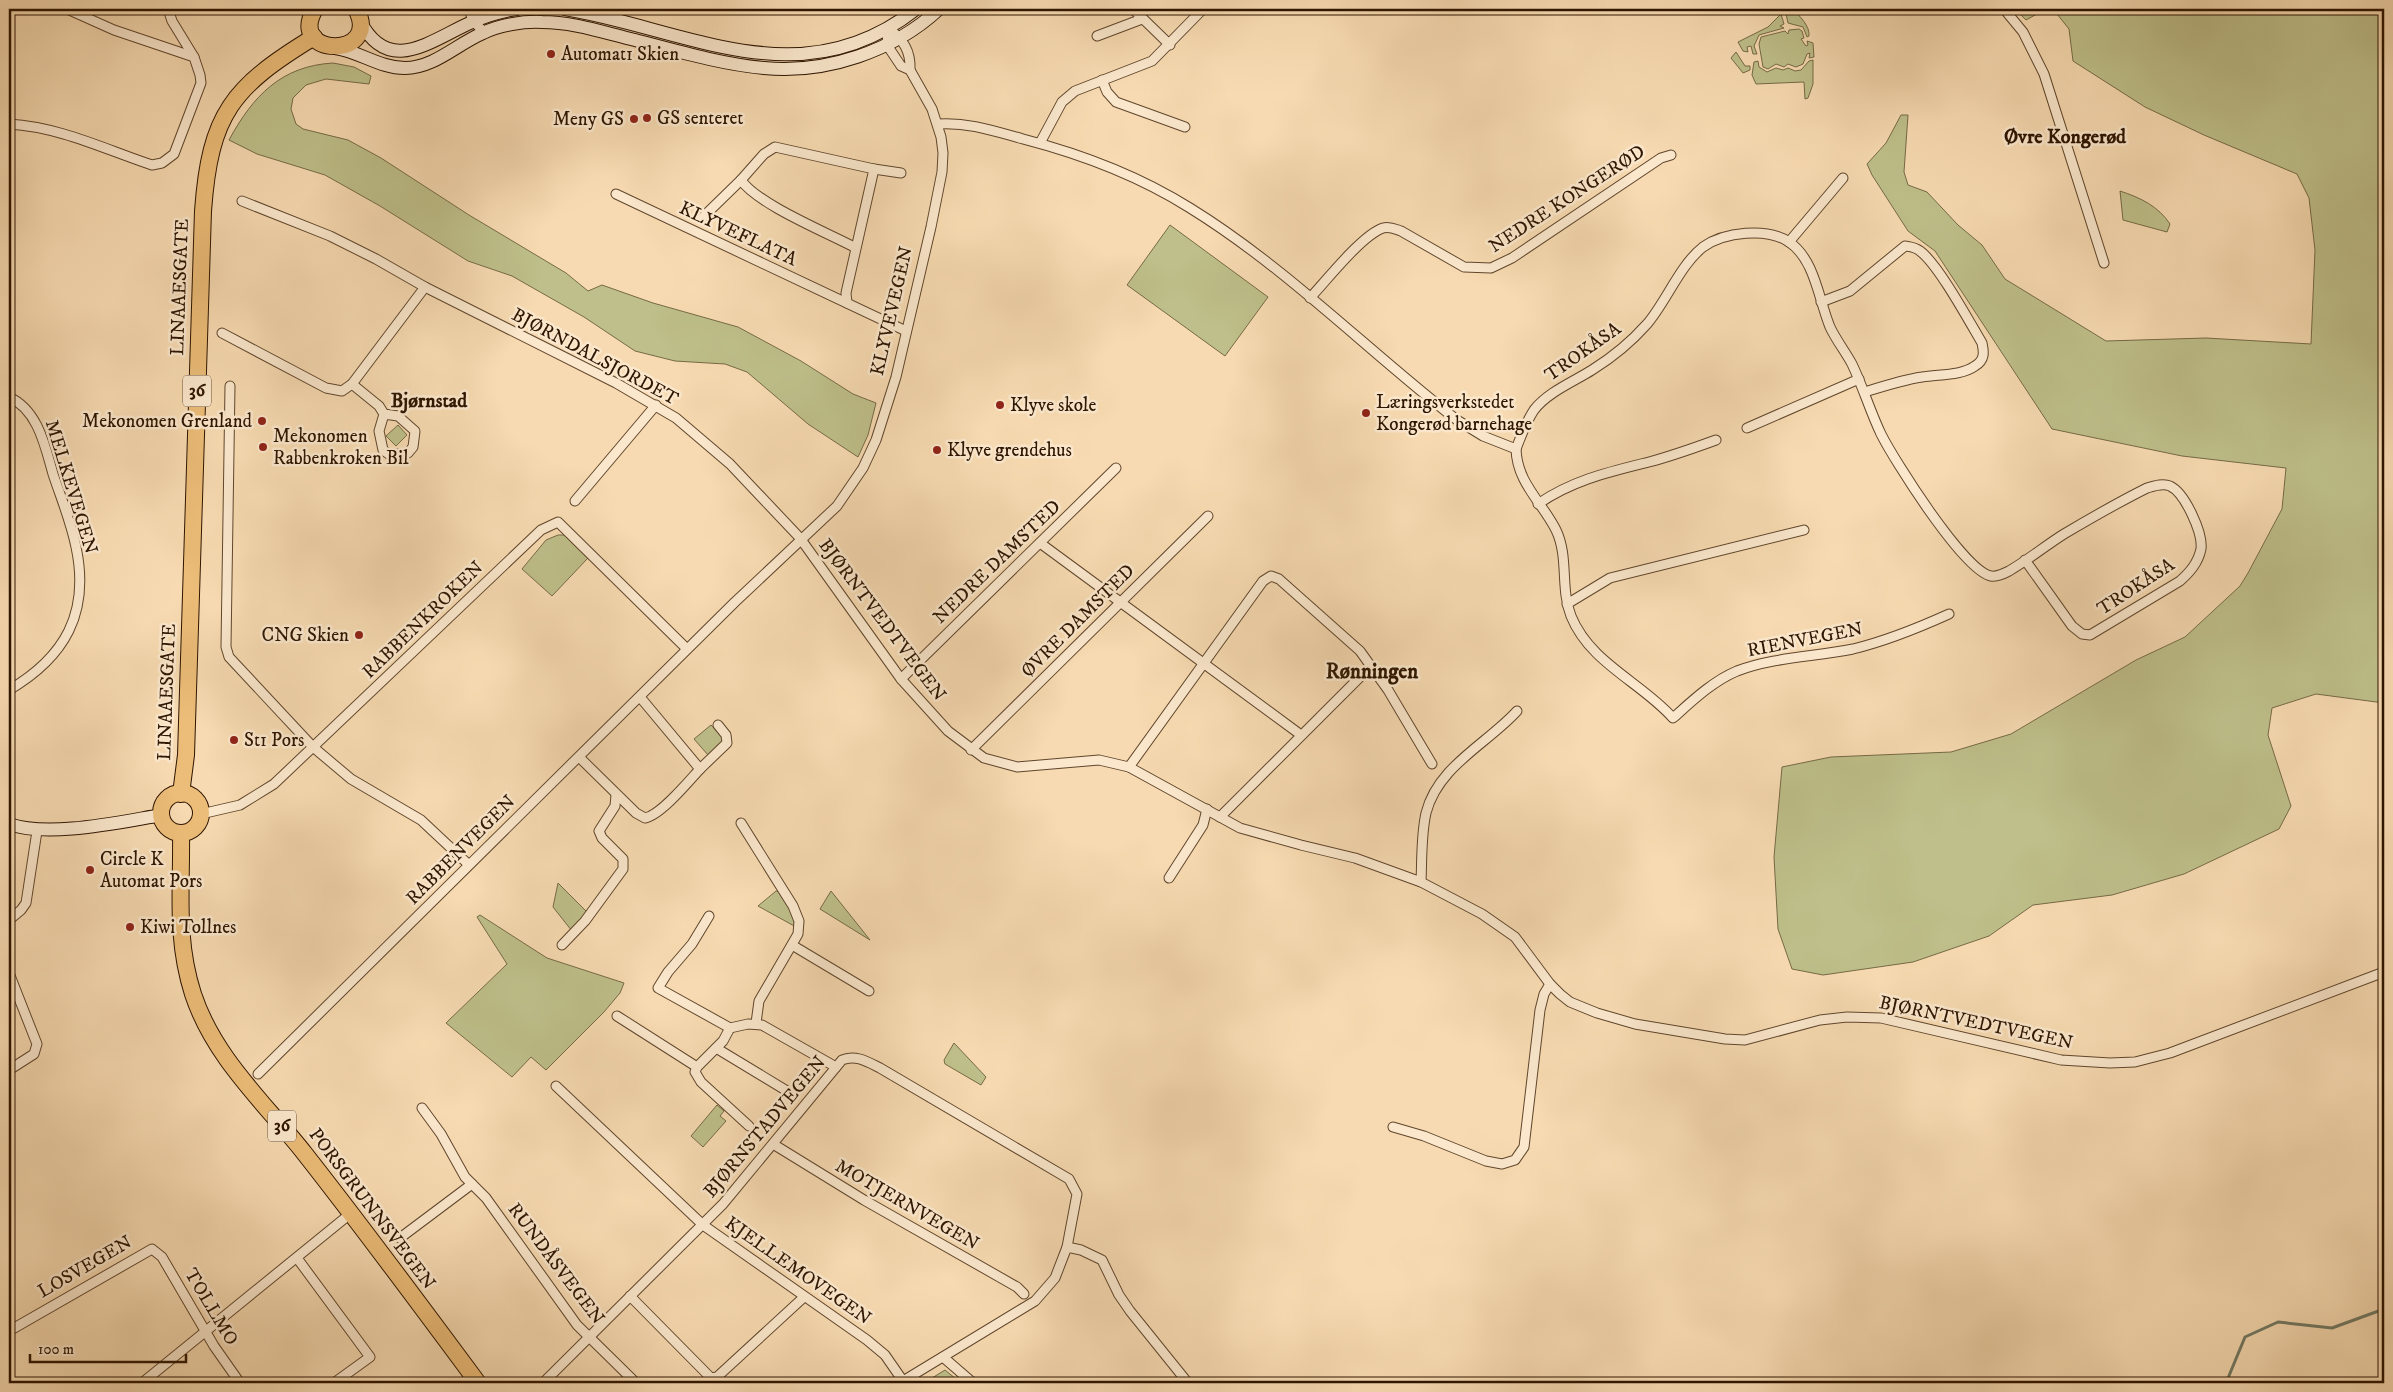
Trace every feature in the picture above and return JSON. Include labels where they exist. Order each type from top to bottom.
[{"type":"highway","points":[[314,9],[310,23],[314,37],[324,45],[336,48],[344,46],[356,36],[358,15]]},
{"type":"highway","name":"LINAAESGATE","points":[[181,794],[186,755],[202,221],[209,157],[222,120],[244,88],[265,68],[314,37]]},
{"type":"highway","points":[[181,794],[194,798],[201,814],[200,820],[192,830],[181,833],[166,826],[162,815],[166,801],[170,797],[181,794]]},
{"type":"highway","name":"PORSGRUNNSVEGEN","points":[[181,833],[179,892],[182,939],[189,977],[200,1012],[218,1046],[232,1068],[297,1144],[478,1383]]},
{"type":"main road","points":[[358,15],[370,38],[377,44],[396,51],[416,49],[428,45],[487,12],[517,9]]},
{"type":"main road","points":[[565,9],[735,51],[766,54],[792,54],[829,49],[862,39],[888,28],[916,9]]},
{"type":"main road","points":[[336,48],[358,53],[382,64],[406,68],[421,66],[433,61],[484,32],[524,23],[562,23],[707,58],[766,68],[816,66],[867,54],[887,45],[939,9]]},
{"type":"main road","points":[[9,824],[37,831],[162,815]]},
{"type":"street","points":[[67,9],[83,18],[114,30],[194,58]]},
{"type":"street","points":[[9,124],[32,126],[59,132],[145,163],[157,165],[174,154],[199,92],[200,75],[194,58],[172,21],[168,9]]},
{"type":"street","points":[[469,9],[473,21],[484,32]]},
{"type":"street","points":[[1133,9],[1170,45]]},
{"type":"street","points":[[1040,143],[1062,102],[1075,91],[1152,61],[1170,45],[1203,9]]},
{"type":"street","points":[[2004,9],[2023,32],[2044,74],[2104,263]]},
{"type":"street","points":[[484,32],[487,12]]},
{"type":"street","points":[[1097,36],[1142,19]]},
{"type":"street","points":[[887,45],[888,28]]},
{"type":"street","name":"KLYVEVEGEN","points":[[800,538],[837,506],[864,468],[885,414],[896,377],[942,172],[943,153],[938,124],[932,109],[910,70],[910,60],[900,37],[888,28]]},
{"type":"street","name":"KLYVEVEGEN","points":[[887,45],[900,66],[910,70]]},
{"type":"street","points":[[1102,80],[1107,92],[1116,102],[1185,126]]},
{"type":"street","points":[[938,124],[959,123],[1040,143],[1108,167],[1148,184],[1191,208],[1310,298],[1457,420],[1483,436],[1516,449]]},
{"type":"street","name":"KLYVEFLATA","points":[[701,219],[741,180],[764,154],[775,147],[874,168]]},
{"type":"street","name":"NEDRE KONGERØD","points":[[1310,298],[1360,244],[1383,228],[1391,227],[1401,231],[1464,267],[1483,269],[1496,266],[1512,258],[1661,158],[1670,154]]},
{"type":"street","points":[[847,303],[846,293],[874,168],[901,173]]},
{"type":"street","points":[[1789,242],[1843,178]]},
{"type":"street","name":"KLYVEFLATA","points":[[741,180],[748,190],[767,203],[856,248]]},
{"type":"street","name":"KLYVEFLATA","points":[[616,194],[906,331]]},
{"type":"street","name":"BJØRNDALSJORDET","points":[[242,201],[330,236],[376,259],[424,287],[656,405],[710,445],[800,538]]},
{"type":"street","name":"TROKÅSA","points":[[1516,449],[1524,427],[1535,409],[1553,393],[1610,358],[1630,342],[1658,311],[1681,274],[1702,248],[1714,241],[1740,234],[1756,233],[1789,242],[1807,263],[1833,332],[1859,379],[1881,433],[1909,482],[1960,550],[1984,574],[1993,576],[2007,572],[2025,560],[2106,510],[2147,488],[2157,485],[2168,485],[2179,492],[2198,531],[2201,547],[2198,559],[2191,571],[2180,581],[2090,635],[2082,634],[2072,626],[2025,560]]},
{"type":"street","points":[[1821,302],[1850,290],[1905,246],[1914,247],[1922,252],[1933,266],[1982,342],[1985,353],[1982,359],[1975,366],[1966,370],[1908,379],[1865,392]]},
{"type":"street","points":[[222,333],[326,388],[342,391],[352,384],[424,287]]},
{"type":"street","points":[[1747,428],[1859,379]]},
{"type":"street","points":[[352,384],[368,395],[384,414],[398,416],[415,431],[413,447],[408,453],[390,455],[383,450],[379,431],[384,414]]},
{"type":"street","points":[[230,386],[226,647],[233,663],[313,747],[351,779],[421,820],[468,864]]},
{"type":"street","name":"MELKEVEGEN","points":[[9,397],[19,403],[31,416],[43,440],[76,544],[80,580],[79,600],[68,632],[61,644],[40,669],[9,690]]},
{"type":"street","points":[[575,501],[656,405]]},
{"type":"street","points":[[1538,504],[1575,482],[1599,473],[1680,453],[1716,440]]},
{"type":"street","name":"RIENVEGEN","points":[[1516,449],[1521,475],[1555,528],[1562,546],[1567,604],[1577,628],[1601,658],[1660,703],[1673,718],[1702,692],[1736,672],[1769,662],[1867,645],[1895,637],[1949,614]]},
{"type":"street","name":"NEDRE DAMSTED","points":[[901,679],[1116,468]]},
{"type":"street","name":"ØVRE DAMSTED","points":[[971,750],[1208,516]]},
{"type":"street","name":"RABBENKROKEN","points":[[201,814],[229,808],[253,798],[274,784],[541,530],[558,522],[687,649]]},
{"type":"street","points":[[1567,604],[1610,578],[1804,530]]},
{"type":"street","name":"RABBENVEGEN","points":[[258,1074],[468,864],[800,538]]},
{"type":"street","name":"BJØRNTVEDTVEGEN","points":[[800,538],[901,679],[930,712],[971,750],[994,763],[1016,767],[1099,760],[1129,767],[1253,833],[1356,858],[1421,882],[1501,926],[1515,937],[1550,984],[1570,1002],[1597,1014],[1635,1024],[1725,1039],[1745,1040],[1767,1036],[1820,1020],[1848,1017],[1880,1018],[2060,1060],[2110,1063],[2135,1062],[2170,1053],[2384,972]]},
{"type":"street","points":[[1040,543],[1301,735]]},
{"type":"street","points":[[1129,767],[1263,581],[1271,576],[1279,579],[1351,642],[1372,666],[1432,764]]},
{"type":"street","points":[[1220,817],[1372,666]]},
{"type":"street","points":[[640,697],[700,769]]},
{"type":"street","points":[[1421,882],[1426,814],[1437,790],[1456,764],[1517,711]]},
{"type":"street","points":[[579,757],[616,795],[641,817],[650,817],[727,743],[726,735],[718,726]]},
{"type":"street","points":[[562,945],[585,921],[623,869],[623,859],[602,838],[598,831],[615,806],[616,795]]},
{"type":"street","points":[[1169,878],[1203,825],[1207,810]]},
{"type":"street","points":[[742,822],[797,914],[800,928],[759,1001],[756,1023]]},
{"type":"street","points":[[9,920],[26,903],[37,831]]},
{"type":"street","points":[[709,916],[692,944],[668,972],[658,988],[730,1028],[756,1023],[836,1067]]},
{"type":"street","points":[[792,945],[869,991]]},
{"type":"street","points":[[9,973],[37,1044],[34,1054],[9,1070]]},
{"type":"street","points":[[1393,1127],[1424,1136],[1486,1161],[1509,1163],[1521,1155],[1524,1147],[1540,1010],[1544,994],[1550,984]]},
{"type":"street","points":[[617,1016],[697,1067]]},
{"type":"street","points":[[730,1028],[727,1035],[697,1067],[695,1072],[700,1082],[749,1126]]},
{"type":"street","points":[[716,1048],[792,1094]]},
{"type":"street","name":"BJØRNSTADVEGEN","points":[[543,1383],[588,1336],[703,1225],[836,1067],[847,1058],[863,1060],[880,1068],[1069,1179],[1077,1194],[1067,1247]]},
{"type":"street","name":"KJELLEMOVEGEN","points":[[556,1086],[703,1225],[867,1340],[884,1355],[901,1382]]},
{"type":"street","name":"RUNDÅSVEGEN","points":[[422,1108],[440,1134],[457,1165],[486,1198],[571,1317],[636,1383]]},
{"type":"street","name":"MOTJERNVEGEN","points":[[773,1144],[864,1200],[1017,1287],[1024,1294]]},
{"type":"street","points":[[400,1238],[472,1184]]},
{"type":"street","points":[[142,1383],[350,1214]]},
{"type":"street","points":[[901,1382],[1035,1301],[1055,1278],[1067,1247],[1081,1250],[1102,1260],[1119,1295],[1188,1383]]},
{"type":"street","name":"LOSVEGEN","points":[[9,1331],[152,1248]]},
{"type":"street","name":"TOLLMO","points":[[152,1248],[162,1258],[205,1332],[240,1383]]},
{"type":"street","points":[[298,1258],[370,1356],[334,1383]]},
{"type":"street","points":[[630,1296],[711,1378],[717,1376],[729,1366],[804,1296]]},
{"type":"street","points":[[943,1357],[973,1383]]},
{"type":"green space","points":[[1785,9],[1792,9],[1801,18],[1808,29],[1809,36],[1807,37],[1803,27],[1788,23]]},
{"type":"green space","points":[[2015,9],[2046,9],[2026,20]]},
{"type":"green space","points":[[2053,9],[2384,9],[2384,703],[2316,694],[2272,708],[2268,735],[2291,806],[2279,829],[2184,874],[2112,895],[2033,905],[1989,936],[1913,962],[1823,975],[1792,969],[1778,929],[1774,857],[1782,767],[1831,757],[1951,752],[2011,734],[2136,660],[2185,637],[2240,586],[2282,509],[2286,468],[2182,456],[2052,429],[1935,251],[1908,231],[1872,175],[1867,164],[1886,143],[1901,115],[1908,115],[1904,172],[1908,185],[1927,192],[1958,225],[1982,245],[2005,279],[2106,341],[2206,338],[2311,344],[2315,250],[2309,198],[2297,174],[2204,135],[2145,107],[2073,61],[2069,29]]},
{"type":"green space","points":[[1781,14],[1784,24],[1780,26],[1784,28],[1759,35],[1754,46],[1757,54],[1753,54],[1751,46],[1747,47],[1748,52],[1743,51],[1738,42],[1768,27]]},
{"type":"green space","points":[[1799,29],[1802,31],[1804,38],[1801,39],[1806,46],[1808,45],[1807,41],[1813,43],[1814,57],[1809,58],[1810,53],[1807,54],[1803,64],[1796,67],[1788,64],[1784,67],[1776,64],[1768,69],[1763,67],[1759,44],[1761,37],[1785,31],[1788,34],[1789,30]]},
{"type":"green space","points":[[1736,52],[1745,66],[1750,66],[1750,70],[1743,73],[1731,58]]},
{"type":"green space","points":[[1813,60],[1813,84],[1808,98],[1805,99],[1804,82],[1756,84],[1752,75],[1754,62],[1758,61],[1759,67],[1767,72],[1776,68],[1801,70],[1809,61]]},
{"type":"green space","points":[[333,63],[354,67],[371,76],[369,84],[326,79],[306,85],[293,98],[291,109],[296,124],[303,129],[348,140],[381,158],[469,215],[566,273],[588,291],[602,285],[653,303],[738,327],[801,361],[853,394],[876,403],[868,435],[858,457],[808,424],[747,372],[725,364],[675,361],[635,351],[584,317],[512,276],[468,261],[380,206],[325,175],[257,154],[229,140],[248,110],[271,86],[298,70],[315,65]]},
{"type":"green space","points":[[2120,191],[2142,200],[2160,212],[2170,224],[2167,232],[2123,220]]},
{"type":"green space","points":[[1170,225],[1268,297],[1225,356],[1127,285]]},
{"type":"green space","points":[[398,425],[407,435],[396,446],[386,436]]},
{"type":"green space","points":[[558,535],[564,535],[588,558],[552,596],[522,569],[546,540]]},
{"type":"green space","points":[[711,725],[724,739],[708,755],[694,739]]},
{"type":"green space","points":[[558,883],[586,911],[586,915],[572,931],[553,907]]},
{"type":"green space","points":[[776,891],[780,892],[793,912],[796,927],[758,906]]},
{"type":"green space","points":[[831,891],[870,940],[820,909]]},
{"type":"green space","points":[[480,915],[547,958],[624,983],[620,993],[604,1012],[546,1070],[531,1057],[512,1077],[446,1023],[507,964],[477,917]]},
{"type":"green space","points":[[954,1043],[986,1077],[981,1085],[945,1064],[944,1060]]},
{"type":"green space","points":[[717,1105],[724,1111],[720,1116],[726,1121],[703,1147],[691,1136]]},
{"type":"green space","points":[[945,1370],[961,1383],[924,1383]]},
{"type":"waterway","points":[[2226,1383],[2245,1337],[2278,1322],[2332,1328],[2384,1309]]},
{"type":"place","name":"Automat1 Skien","points":[[551,54]]},
{"type":"place","name":"GS senteret","points":[[647,118]]},
{"type":"place","name":"Meny GS","points":[[634,119]]},
{"type":"place","name":"Klyve skole","points":[[1000,405]]},
{"type":"place","name":"Læringsverkstedet Kongerød barnehage","points":[[1366,413]]},
{"type":"place","name":"Mekonomen Grenland","points":[[262,421]]},
{"type":"place","name":"Mekonomen Rabbenkroken Bil","points":[[263,447]]},
{"type":"place","name":"Klyve grendehus","points":[[937,450]]},
{"type":"place","name":"CNG Skien","points":[[359,635]]},
{"type":"place","name":"St1 Pors","points":[[234,740]]},
{"type":"place","name":"Circle K Automat Pors","points":[[90,870]]},
{"type":"place","name":"Kiwi Tollnes","points":[[130,927]]},
{"type":"district","name":"Øvre Kongerød","points":[[2065,137]]},
{"type":"district","name":"Bjørnstad","points":[[429,401]]},
{"type":"district","name":"Rønningen","points":[[1372,672]]}]
